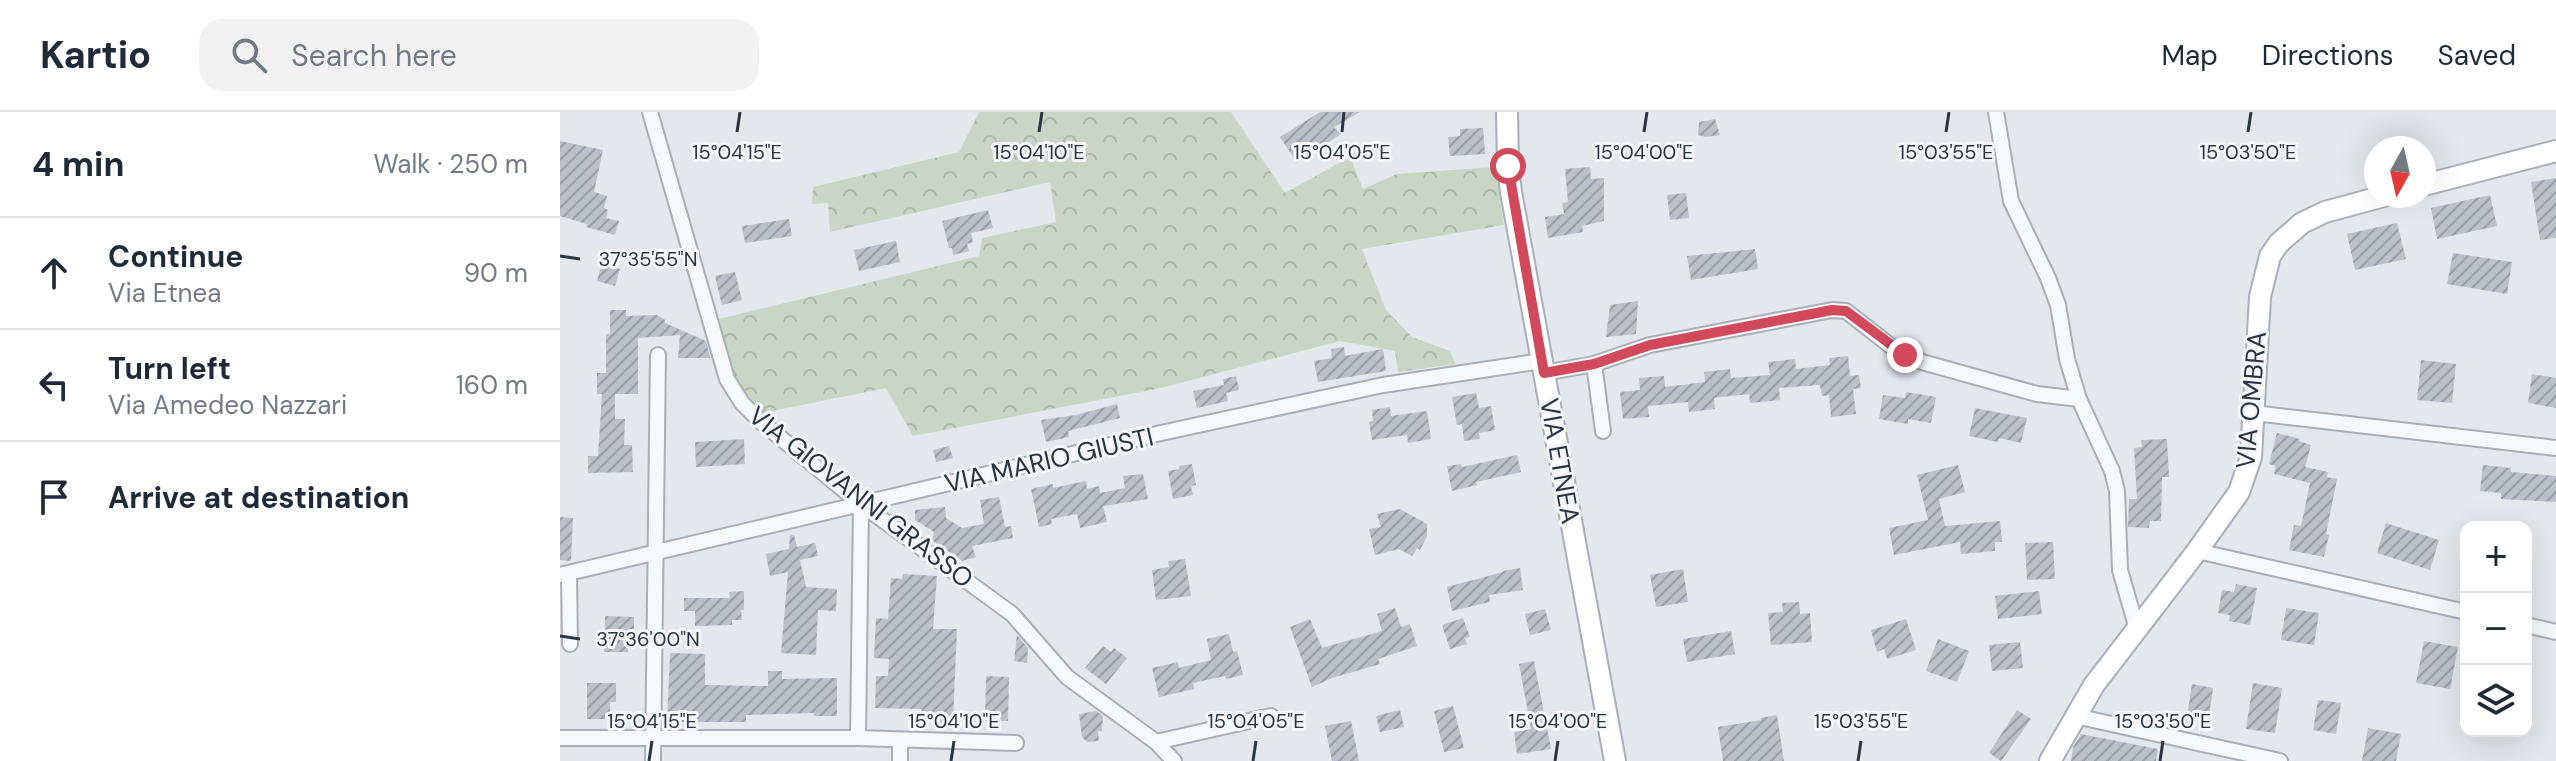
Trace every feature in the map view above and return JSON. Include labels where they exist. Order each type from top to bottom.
[{"type":"main road","name":"VIA ETNEA","points":[[1507,112],[1511,192],[1615,761]]},
{"type":"main road","points":[[2436,182],[2556,151]]},
{"type":"main road","name":"VIA OMBRA","points":[[2050,761],[2094,685],[2197,551],[2243,484],[2251,457],[2260,297],[2270,256],[2279,243],[2302,223],[2325,212],[2364,201]]},
{"type":"street","name":"VIA GIOVANNI GRASSO","points":[[650,112],[727,379],[742,403],[861,504],[1012,614],[1067,677],[1156,742],[1174,761]]},
{"type":"street","points":[[1996,112],[2011,201],[2048,278],[2058,305],[2067,359],[2079,399],[2112,471],[2117,491],[2120,570],[2137,629]]},
{"type":"street","name":"VIA MARIO GIUSTI","points":[[564,574],[1146,437],[1383,385],[1594,364],[1650,345],[1832,310],[1846,311],[1892,347],[1922,362],[2037,394],[2079,399]]},
{"type":"street","points":[[653,761],[658,355]]},
{"type":"street","points":[[1594,364],[1603,431]]},
{"type":"street","points":[[2254,413],[2556,448]]},
{"type":"street","points":[[858,738],[861,504]]},
{"type":"street","points":[[2197,551],[2460,611]]},
{"type":"street","points":[[564,574],[570,644]]},
{"type":"street","points":[[2532,626],[2556,632]]},
{"type":"street","points":[[1156,742],[1271,716]]},
{"type":"street","points":[[2075,716],[2244,757],[2280,761]]},
{"type":"street","points":[[560,738],[858,738],[1016,743]]},
{"type":"street","points":[[900,740],[900,761]]},
{"type":"green space","points":[[979,112],[1231,112],[1285,193],[1350,157],[1363,189],[1397,174],[1495,167],[1504,225],[1362,249],[1386,310],[1412,337],[1450,351],[1455,364],[1398,372],[1395,351],[1340,341],[1161,388],[913,436],[886,388],[757,414],[735,383],[719,319],[979,256],[982,238],[1056,222],[1050,182],[830,232],[828,203],[812,204],[813,187],[959,152]]},
{"type":"building","points":[[1320,112],[1360,112],[1334,127],[1341,134],[1297,163],[1280,137]]},
{"type":"building","points":[[1715,119],[1720,135],[1698,135],[1699,122]]},
{"type":"building","points":[[1483,128],[1485,154],[1450,156],[1448,137],[1460,136],[1460,129]]},
{"type":"building","points":[[560,141],[603,150],[594,192],[607,196],[604,208],[608,210],[606,218],[619,221],[615,235],[560,216]]},
{"type":"building","points":[[1590,167],[1591,179],[1604,178],[1604,221],[1582,226],[1583,232],[1548,238],[1545,217],[1564,214],[1562,203],[1568,202],[1565,169]]},
{"type":"building","points":[[2556,178],[2556,238],[2540,240],[2531,182]]},
{"type":"building","points":[[1686,193],[1689,218],[1670,220],[1667,195]]},
{"type":"building","points":[[2490,195],[2497,226],[2437,239],[2431,208]]},
{"type":"building","points":[[988,210],[993,228],[971,233],[973,242],[967,244],[969,251],[953,255],[942,221]]},
{"type":"building","points":[[789,219],[792,236],[745,243],[742,226]]},
{"type":"building","points":[[2397,223],[2406,259],[2355,270],[2347,234]]},
{"type":"building","points":[[896,241],[900,262],[859,271],[854,250]]},
{"type":"building","points":[[1755,249],[1758,269],[1691,280],[1687,256]]},
{"type":"building","points":[[2453,253],[2512,262],[2507,294],[2447,284]]},
{"type":"building","points":[[602,263],[620,269],[615,286],[597,281]]},
{"type":"building","points":[[735,272],[742,300],[722,305],[715,276]]},
{"type":"building","points":[[1638,301],[1636,334],[1606,337],[1610,305]]},
{"type":"building","points":[[610,310],[626,310],[626,316],[657,315],[665,323],[706,341],[710,358],[678,358],[680,335],[638,338],[638,394],[615,394],[615,419],[625,419],[624,445],[632,445],[633,472],[588,473],[588,456],[598,456],[602,394],[597,394],[597,373],[606,373],[606,334],[610,334]]},
{"type":"building","points":[[1344,347],[1345,356],[1383,349],[1386,371],[1318,382],[1314,361],[1332,358],[1331,349]]},
{"type":"building","points":[[1848,356],[1850,376],[1859,375],[1861,388],[1853,389],[1856,414],[1831,417],[1829,395],[1822,396],[1820,385],[1779,388],[1780,400],[1750,403],[1749,394],[1714,398],[1715,409],[1689,412],[1688,402],[1648,406],[1649,417],[1623,419],[1620,392],[1640,390],[1639,378],[1664,376],[1665,387],[1705,382],[1704,372],[1730,369],[1731,378],[1770,375],[1768,362],[1795,359],[1796,369],[1830,365],[1829,358]]},
{"type":"building","points":[[2421,360],[2456,364],[2452,403],[2417,400]]},
{"type":"building","points":[[2532,374],[2556,378],[2556,408],[2528,403]]},
{"type":"building","points":[[1236,376],[1239,390],[1226,393],[1228,401],[1197,408],[1193,391],[1224,385],[1223,379]]},
{"type":"building","points":[[1906,392],[1936,397],[1931,423],[1908,419],[1908,424],[1879,419],[1883,395],[1905,398]]},
{"type":"building","points":[[1476,393],[1479,408],[1491,406],[1495,430],[1479,433],[1480,439],[1464,441],[1462,424],[1457,425],[1452,397]]},
{"type":"building","points":[[1117,404],[1120,418],[1068,431],[1069,437],[1046,442],[1041,420]]},
{"type":"building","points":[[1390,407],[1391,416],[1427,411],[1431,439],[1408,443],[1407,435],[1372,440],[1369,422],[1373,421],[1372,410]]},
{"type":"building","points":[[1975,408],[2027,418],[2021,443],[1969,436]]},
{"type":"building","points":[[2277,433],[2311,445],[2305,467],[2328,472],[2327,477],[2337,479],[2324,557],[2289,550],[2294,525],[2301,526],[2310,483],[2274,474],[2276,466],[2269,464]]},
{"type":"building","points":[[744,439],[745,464],[696,467],[695,442]]},
{"type":"building","points":[[2167,439],[2169,477],[2162,477],[2161,521],[2150,521],[2149,528],[2128,527],[2129,499],[2137,499],[2134,448],[2142,447],[2141,440]]},
{"type":"building","points":[[949,446],[953,458],[936,462],[933,450]]},
{"type":"building","points":[[1517,455],[1521,472],[1452,491],[1447,466],[1461,464],[1462,467]]},
{"type":"building","points":[[1192,464],[1196,485],[1191,486],[1193,495],[1173,499],[1168,471]]},
{"type":"building","points":[[1958,465],[1965,492],[1939,499],[1945,526],[2000,521],[2002,542],[1995,542],[1995,551],[1961,554],[1960,542],[1894,555],[1889,528],[1928,520],[1917,475]]},
{"type":"building","points":[[2483,465],[2511,468],[2511,472],[2556,476],[2556,502],[2501,499],[2501,493],[2480,491]]},
{"type":"building","points":[[1143,474],[1148,499],[1103,506],[1107,522],[1080,528],[1077,514],[1051,519],[1052,524],[1039,527],[1031,489],[1086,481],[1087,489],[1099,486],[1100,493],[1125,488],[1123,476]]},
{"type":"building","points":[[999,497],[1005,527],[1011,526],[1013,538],[972,546],[976,557],[962,561],[932,540],[934,532],[915,520],[915,510],[945,507],[946,518],[962,528],[984,524],[980,500]]},
{"type":"building","points":[[1400,509],[1427,524],[1427,536],[1420,550],[1417,548],[1412,556],[1399,549],[1375,555],[1369,529],[1381,527],[1377,514]]},
{"type":"building","points":[[560,517],[573,518],[571,561],[560,560]]},
{"type":"building","points":[[2386,523],[2439,540],[2430,570],[2377,553]]},
{"type":"building","points":[[790,535],[794,535],[797,547],[815,543],[818,556],[800,560],[806,587],[837,589],[836,611],[818,610],[816,655],[781,653],[788,572],[770,576],[766,554],[789,549]]},
{"type":"building","points":[[2053,542],[2055,579],[2027,580],[2025,543]]},
{"type":"building","points":[[1185,559],[1191,596],[1156,600],[1152,570],[1169,567],[1168,561]]},
{"type":"building","points":[[1520,568],[1523,590],[1489,595],[1490,602],[1452,611],[1447,587]]},
{"type":"building","points":[[1683,569],[1688,602],[1656,607],[1650,575]]},
{"type":"building","points":[[903,574],[937,576],[933,629],[957,629],[953,722],[926,722],[922,709],[875,708],[876,676],[888,676],[889,659],[874,658],[876,618],[888,619],[891,578],[902,579]]},
{"type":"building","points":[[2236,584],[2257,588],[2250,625],[2229,621],[2230,615],[2218,613],[2222,590],[2234,592]]},
{"type":"building","points":[[744,591],[742,620],[732,620],[732,625],[695,626],[695,611],[684,611],[684,598],[730,598],[729,592]]},
{"type":"building","points":[[2039,591],[2042,614],[1998,619],[1995,596]]},
{"type":"building","points":[[1799,602],[1800,614],[1810,613],[1812,642],[1771,645],[1768,613],[1783,612],[1782,603]]},
{"type":"building","points":[[1395,608],[1401,627],[1410,624],[1417,646],[1378,659],[1380,664],[1312,687],[1290,627],[1310,619],[1322,648],[1382,631],[1377,614]]},
{"type":"building","points":[[2286,608],[2319,613],[2314,645],[2281,640]]},
{"type":"building","points":[[1545,609],[1551,630],[1530,635],[1525,614]]},
{"type":"building","points":[[605,616],[634,617],[634,633],[628,633],[628,652],[604,652]]},
{"type":"building","points":[[1463,618],[1470,637],[1465,638],[1467,644],[1450,649],[1442,625]]},
{"type":"building","points":[[1906,619],[1916,650],[1887,659],[1884,649],[1877,652],[1871,630]]},
{"type":"building","points":[[1731,631],[1735,654],[1687,662],[1683,639]]},
{"type":"building","points":[[1229,634],[1243,675],[1193,683],[1194,689],[1159,697],[1152,668],[1178,662],[1179,668],[1211,660],[1207,639]]},
{"type":"building","points":[[1017,635],[1028,648],[1027,663],[1014,661]]},
{"type":"building","points":[[1938,639],[1969,651],[1957,682],[1926,671]]},
{"type":"building","points":[[2424,641],[2458,647],[2450,689],[2416,683]]},
{"type":"building","points":[[2020,642],[2023,668],[1992,671],[1989,645]]},
{"type":"building","points":[[1103,646],[1111,652],[1114,648],[1127,658],[1106,684],[1085,668]]},
{"type":"building","points":[[670,653],[705,654],[705,685],[768,686],[768,671],[782,671],[782,679],[837,678],[837,716],[814,716],[814,713],[746,715],[746,722],[667,722]]},
{"type":"building","points":[[1534,661],[1551,749],[1517,754],[1514,732],[1531,729],[1519,664]]},
{"type":"building","points":[[986,676],[1009,677],[1008,721],[985,721]]},
{"type":"building","points":[[587,683],[616,683],[616,702],[610,702],[610,719],[587,719]]},
{"type":"building","points":[[2253,683],[2282,688],[2275,733],[2246,729]]},
{"type":"building","points":[[2192,684],[2213,688],[2208,722],[2187,718]]},
{"type":"building","points":[[2318,700],[2341,703],[2336,734],[2313,730]]},
{"type":"building","points":[[1453,706],[1464,748],[1444,752],[1434,711]]},
{"type":"building","points":[[1400,710],[1404,727],[1380,732],[1376,716]]},
{"type":"building","points":[[2017,710],[2031,719],[2001,761],[1989,753]]},
{"type":"building","points":[[1096,711],[1103,716],[1102,731],[1098,731],[1099,741],[1087,742],[1082,737],[1079,714]]},
{"type":"building","points":[[1777,715],[1784,761],[1723,761],[1718,727]]},
{"type":"building","points":[[1351,721],[1359,761],[1332,761],[1325,726]]},
{"type":"building","points":[[2368,728],[2401,734],[2396,761],[2362,761]]},
{"type":"building","points":[[2081,734],[2158,749],[2156,761],[2071,761],[2073,747]]},
{"type":"route","points":[[1508,166],[1544,373],[1594,364],[1650,345],[1832,310],[1846,311],[1905,355]]}]
